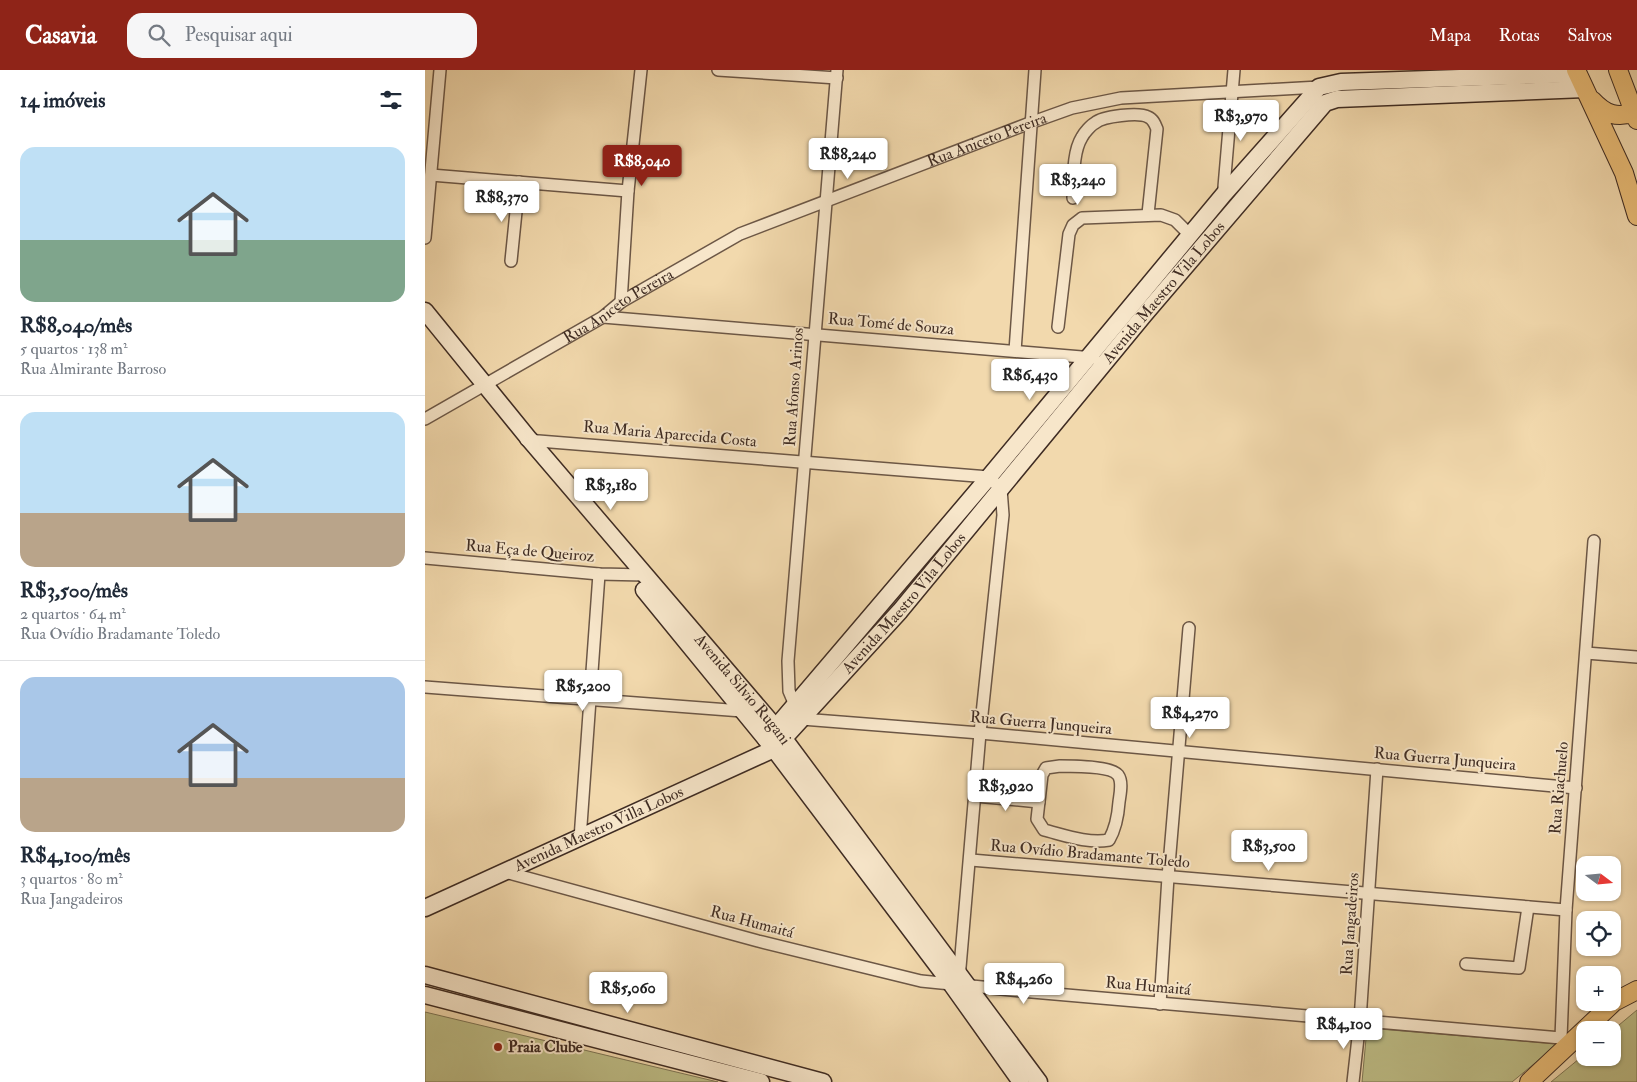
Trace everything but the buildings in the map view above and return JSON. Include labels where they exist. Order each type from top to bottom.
[{"type":"main road","points":[[1582,83],[1602,110],[1625,116],[1636,114],[1618,70]]},
{"type":"main road","points":[[1582,83],[1624,173],[1637,216]]},
{"type":"main road","points":[[1621,995],[1637,978]]},
{"type":"main road","points":[[1621,998],[1637,990]]},
{"type":"main road","points":[[1529,1082],[1565,1041],[1603,1011]]},
{"type":"street","points":[[425,238],[440,70]]},
{"type":"street","points":[[621,302],[628,191],[641,70]]},
{"type":"street","points":[[718,70],[837,74]]},
{"type":"street","points":[[1015,351],[1035,70]]},
{"type":"street","points":[[1234,70],[1224,194],[1235,210]]},
{"type":"street","name":"Rua Afonso Arinos","points":[[799,712],[789,691],[788,661],[837,74]]},
{"type":"street","name":"Rua Aniceto Pereira","points":[[425,419],[603,317],[621,302],[740,234],[1072,108],[1101,100],[1319,87],[1341,82],[1390,89],[1582,83]]},
{"type":"street","points":[[799,712],[1087,356],[1224,194],[1319,87]]},
{"type":"street","name":"Avenida Maestro Vila Lobos","points":[[775,739],[799,712],[900,611],[1106,362],[1325,103],[1390,89]]},
{"type":"street","points":[[1073,198],[1075,162],[1081,138],[1095,122],[1112,117],[1140,115],[1149,117],[1157,129],[1148,214]]},
{"type":"street","points":[[431,175],[628,191]]},
{"type":"street","points":[[511,261],[519,182]]},
{"type":"street","points":[[1058,327],[1069,234],[1073,225],[1082,218],[1161,215],[1175,220],[1190,235]]},
{"type":"street","name":"Avenida Silvio Rugani","points":[[425,311],[481,386],[775,739],[920,920],[1021,1082]]},
{"type":"street","name":"Rua Tomé de Souza","points":[[603,317],[1087,356],[1106,362]]},
{"type":"street","name":"Avenida Silvio Rugani","points":[[425,328],[481,386]]},
{"type":"street","name":"Rua Maria Aparecida Costa","points":[[525,440],[989,477]]},
{"type":"street","points":[[960,983],[980,733],[1003,515],[1001,489],[989,477]]},
{"type":"street","name":"Rua Riachuelo","points":[[1565,1041],[1566,910],[1594,541]]},
{"type":"street","name":"Rua Eça de Queiroz","points":[[425,558],[599,574],[638,575]]},
{"type":"street","points":[[580,839],[599,574]]},
{"type":"street","name":"Avenida Silvio Rugani","points":[[638,575],[742,711],[775,739]]},
{"type":"street","points":[[1160,1004],[1168,877],[1189,628]]},
{"type":"street","points":[[1586,653],[1637,657]]},
{"type":"street","points":[[425,687],[742,711]]},
{"type":"street","name":"Rua Guerra Junqueira","points":[[799,712],[980,733],[1576,788]]},
{"type":"street","name":"Avenida Maestro Villa Lobos","points":[[425,908],[580,839],[775,739]]},
{"type":"street","points":[[1060,766],[1111,771],[1117,775],[1120,783],[1115,830],[1109,840],[1089,840],[1043,830],[1037,819],[1039,802],[1042,775],[1046,768],[1060,766]]},
{"type":"street","name":"Rua Jangadeiros","points":[[1353,1082],[1360,1020],[1377,769]]},
{"type":"street","points":[[975,796],[1039,802]]},
{"type":"street","name":"Rua Ovídio Bradamante Toledo","points":[[971,860],[1566,910]]},
{"type":"street","name":"Rua Humaitá","points":[[505,872],[879,971],[960,983],[1160,1004],[1360,1020],[1565,1041]]},
{"type":"street","points":[[1466,964],[1519,968],[1528,906]]},
{"type":"street","points":[[425,975],[733,1067],[761,1082]]},
{"type":"street","name":"Avenida Silvio Rugani","points":[[960,983],[1039,1082]]},
{"type":"street","points":[[425,995],[733,1067],[823,1082]]},
{"type":"green space","points":[[1637,1010],[1637,1082],[1551,1082],[1576,1061],[1576,1066],[1621,1066],[1621,1023]]},
{"type":"green space","name":"Praia Clube","points":[[425,1012],[718,1082],[425,1082]]},
{"type":"green space","points":[[1367,1028],[1558,1044],[1512,1082],[1362,1082]]},
{"type":"place","name":"Praia Clube","points":[[498,1047]]}]
